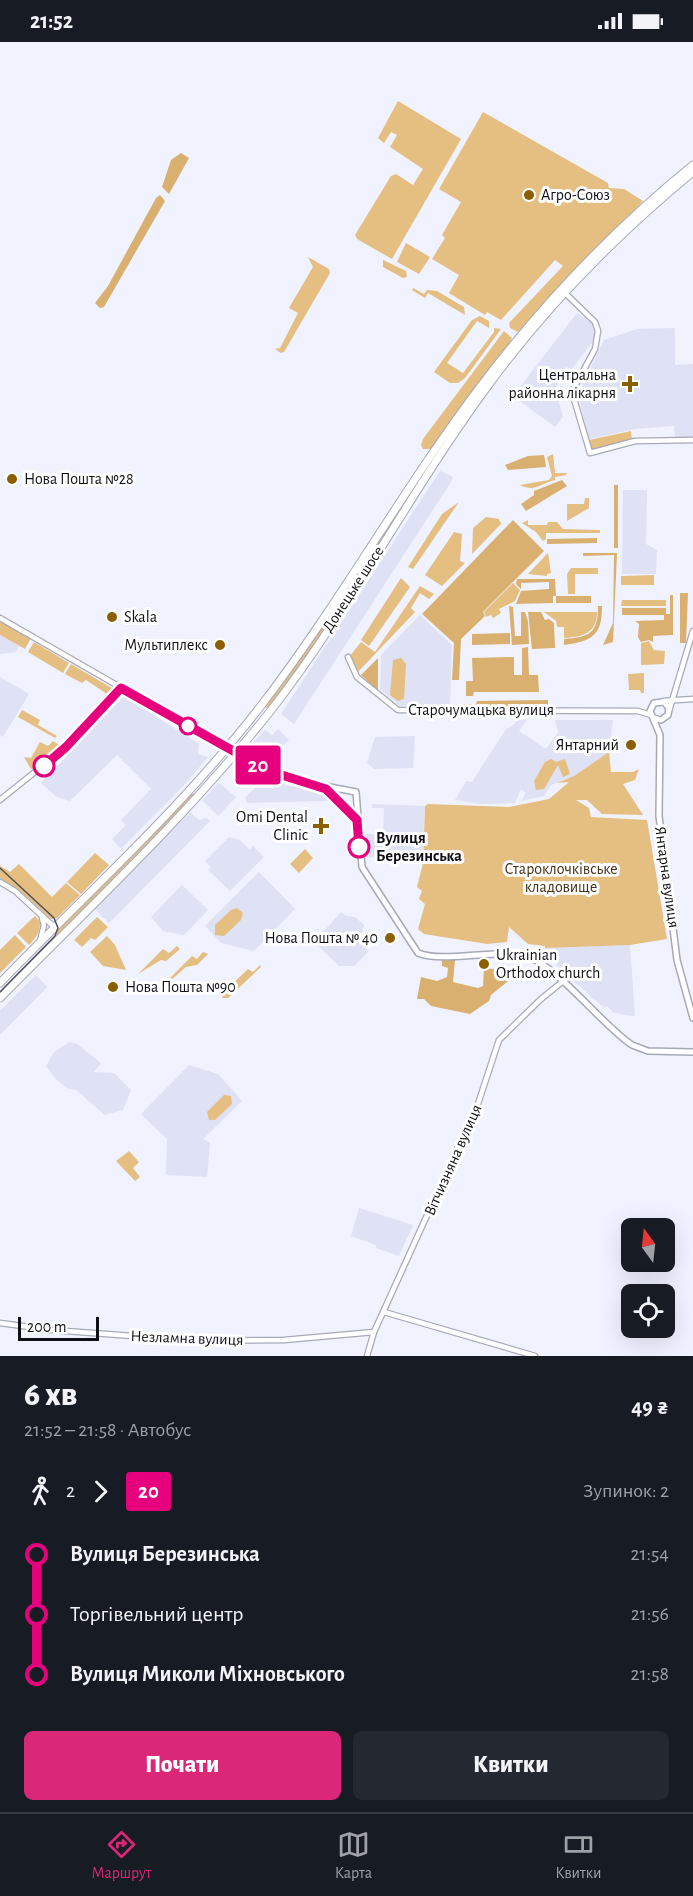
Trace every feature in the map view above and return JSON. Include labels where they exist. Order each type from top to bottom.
[{"type":"highway","name":"Донецьке шосе","points":[[0,982],[191,787],[260,707],[498,364],[593,255],[693,165]]},
{"type":"highway","name":"Донецьке шосе","points":[[0,999],[199,795],[237,752],[325,633],[483,393],[565,292],[634,224],[693,172]]},
{"type":"highway","points":[[260,707],[268,713]]},
{"type":"highway","points":[[191,787],[199,795]]},
{"type":"highway","points":[[83,898],[91,906]]},
{"type":"main road","points":[[663,701],[668,706],[668,715]]},
{"type":"main road","name":"Старочумацька вулиця","points":[[652,704],[663,701]]},
{"type":"main road","points":[[652,704],[653,716]]},
{"type":"main road","name":"Старочумацька вулиця","points":[[653,716],[661,720],[668,715]]},
{"type":"main road","name":"Янтарна вулиця","points":[[660,735],[668,715]]},
{"type":"main road","name":"Янтарна вулиця","points":[[653,716],[660,735],[661,831],[678,967],[693,1018]]},
{"type":"main road","points":[[225,748],[237,752],[280,776],[322,787],[356,792],[362,867],[411,943],[421,954],[528,957],[544,966],[632,1045],[650,1051],[693,1052]]},
{"type":"main road","points":[[322,787],[337,798],[359,824]]},
{"type":"main road","points":[[337,798],[335,793],[338,789]]},
{"type":"main road","points":[[349,810],[354,810],[358,806]]},
{"type":"street","points":[[565,292],[595,322],[598,331],[595,350],[574,388],[574,399],[590,453],[635,441],[693,440]]},
{"type":"street","points":[[0,618],[225,748]]},
{"type":"street","points":[[668,715],[693,631]]},
{"type":"street","name":"Старочумацька вулиця","points":[[348,657],[357,677],[398,710],[638,711],[653,716]]},
{"type":"street","points":[[0,800],[66,747],[121,688]]},
{"type":"street","name":"Старочумацька вулиця","points":[[663,701],[693,699]]},
{"type":"street","name":"Старочумацька вулиця","points":[[638,711],[652,704]]},
{"type":"street","points":[[0,882],[15,891],[39,914],[56,925]]},
{"type":"street","points":[[39,914],[44,925],[40,941]]},
{"type":"street","name":"Вітчизняна вулиця","points":[[367,1356],[374,1332],[473,1119],[499,1040],[562,982]]},
{"type":"street","points":[[384,1312],[535,1356]]},
{"type":"street","name":"Незламна вулиця","points":[[0,1323],[200,1341],[282,1340],[374,1332]]},
{"type":"shaded area","points":[[181,153],[189,158],[169,194],[162,187],[171,160]]},
{"type":"shaded area","points":[[160,195],[165,201],[104,307],[100,308],[95,303],[108,286],[156,198]]},
{"type":"shaded area","points":[[577,313],[594,325],[594,340],[571,370],[566,366],[561,373],[563,375],[555,389],[563,417],[555,427],[513,396]]},
{"type":"shaded area","name":"Центральна районна лікарня","points":[[675,328],[675,365],[693,364],[693,437],[675,437],[674,426],[635,429],[589,439],[577,391],[581,388],[604,340],[637,329]]},
{"type":"shaded area","points":[[544,455],[546,467],[508,470],[505,465],[528,456]]},
{"type":"shaded area","points":[[440,471],[453,477],[451,482],[294,724],[281,714]]},
{"type":"shaded area","points":[[562,480],[567,486],[526,511],[521,504],[534,495],[534,491]]},
{"type":"shaded area","points":[[614,485],[618,485],[618,548],[614,548]]},
{"type":"shaded area","points":[[623,490],[647,490],[646,544],[657,550],[656,574],[622,574]]},
{"type":"shaded area","points":[[513,520],[544,551],[483,612],[485,616],[461,639],[459,680],[452,680],[454,643],[422,614]]},
{"type":"shaded area","points":[[597,538],[597,543],[547,544],[547,539]]},
{"type":"shaded area","points":[[583,553],[617,553],[613,642],[603,645],[613,623],[614,555],[583,556]]},
{"type":"shaded area","points":[[517,579],[555,579],[556,596],[553,596],[553,603],[516,604],[521,591],[549,589],[549,582],[521,583],[521,589],[516,584]]},
{"type":"shaded area","points":[[680,593],[688,593],[686,643],[680,643]]},
{"type":"shaded area","points":[[670,595],[673,595],[673,635],[653,636],[653,642],[649,640],[641,642],[638,637],[639,624],[635,621],[664,620],[664,615],[622,615],[622,608],[666,608],[666,614],[670,614]]},
{"type":"shaded area","points":[[556,596],[591,596],[591,603],[556,603]]},
{"type":"shaded area","points":[[509,606],[513,607],[515,636],[521,636],[521,612],[525,612],[528,621],[529,644],[512,645]]},
{"type":"shaded area","points":[[598,606],[602,606],[602,616],[594,635],[582,641],[564,645],[564,639],[586,635],[594,628]]},
{"type":"shaded area","points":[[528,612],[541,612],[545,620],[549,619],[554,623],[555,648],[532,649]]},
{"type":"shaded area","points":[[420,615],[452,645],[450,707],[400,706],[380,689],[381,655]]},
{"type":"shaded area","points":[[510,633],[510,644],[472,645],[472,634]]},
{"type":"shaded area","points":[[0,635],[19,646],[16,652],[0,654]]},
{"type":"shaded area","points":[[528,647],[529,675],[538,675],[539,692],[474,692],[473,696],[466,696],[466,681],[473,681],[472,658],[514,657],[514,675],[522,675],[522,648]]},
{"type":"shaded area","points":[[378,658],[378,691],[361,675]]},
{"type":"shaded area","points":[[0,677],[29,694],[3,737],[0,735]]},
{"type":"shaded area","points":[[124,696],[199,744],[198,754],[208,757],[185,784],[121,849],[112,839],[126,825],[121,820],[151,789],[117,755],[70,801],[57,797],[41,783]]},
{"type":"shaded area","points":[[548,700],[548,709],[455,709],[455,704],[476,704],[477,701]]},
{"type":"shaded area","points":[[515,720],[527,720],[519,731],[546,749],[558,732],[555,720],[613,720],[609,752],[574,776],[551,785],[544,796],[521,801],[526,793],[521,789],[515,803],[480,804],[455,800],[466,781],[472,782],[506,729],[515,724]]},
{"type":"shaded area","points":[[278,729],[289,740],[265,763],[246,750],[265,730],[272,735]]},
{"type":"shaded area","points":[[415,736],[413,768],[374,769],[367,763],[375,737]]},
{"type":"shaded area","points":[[240,758],[257,771],[258,776],[251,782],[232,768]]},
{"type":"shaded area","points":[[271,777],[289,786],[325,792],[329,801],[247,803],[245,798],[264,779]]},
{"type":"shaded area","points":[[219,783],[236,797],[218,816],[202,800]]},
{"type":"shaded area","points":[[372,804],[425,806],[422,859],[364,857],[364,834],[383,834],[384,808],[372,808]]},
{"type":"shaded area","points":[[190,812],[199,820],[206,818],[210,821],[109,923],[94,908]]},
{"type":"shaded area","points":[[229,837],[240,840],[250,850],[253,846],[264,857],[230,891],[208,870],[211,867],[205,861]]},
{"type":"shaded area","points":[[259,872],[295,909],[254,951],[221,943],[205,926]]},
{"type":"shaded area","points":[[182,885],[208,910],[184,935],[163,931],[151,917]]},
{"type":"shaded area","points":[[341,912],[346,916],[355,917],[364,925],[360,942],[369,951],[354,966],[339,966],[314,942]]},
{"type":"shaded area","points":[[630,945],[635,1016],[614,1013],[607,1006],[604,1008],[556,965],[559,960],[541,951],[545,948]]},
{"type":"shaded area","points":[[442,960],[455,960],[453,982],[478,988],[483,986],[484,968],[505,970],[505,976],[512,978],[491,995],[489,1001],[470,1014],[431,1006],[424,999],[417,999],[421,977],[437,981],[447,977],[448,968],[442,966]]},
{"type":"shaded area","points":[[36,975],[47,987],[0,1035],[0,1011]]},
{"type":"shaded area","points":[[70,1042],[77,1044],[101,1063],[94,1072],[114,1073],[131,1090],[123,1110],[105,1115],[76,1090],[69,1089],[57,1080],[46,1066],[54,1052]]},
{"type":"shaded area","points":[[189,1065],[218,1074],[242,1101],[203,1139],[210,1143],[207,1177],[166,1175],[167,1139],[141,1114]]},
{"type":"shaded area","points":[[359,1208],[413,1225],[399,1256],[351,1236]]},
{"type":"green space","points":[[398,101],[461,139],[392,259],[357,239],[355,235],[391,176],[396,174],[413,185],[423,169],[390,147],[397,135],[391,132],[384,143],[378,138]]},
{"type":"green space","name":"Агро-Союз","points":[[483,112],[608,183],[609,188],[624,189],[643,201],[518,332],[510,328],[509,323],[563,266],[555,260],[501,320],[487,312],[485,315],[449,293],[459,275],[432,259],[445,238],[442,235],[461,202],[439,189]]},
{"type":"green space","points":[[406,243],[430,257],[419,274],[397,262]]},
{"type":"green space","points":[[308,257],[329,269],[330,273],[284,352],[281,353],[275,349],[280,348],[298,313],[289,308],[313,267]]},
{"type":"green space","points":[[383,260],[406,271],[407,277],[403,278],[383,267]]},
{"type":"green space","points":[[413,288],[424,294],[427,290],[437,291],[464,307],[465,315],[428,293],[425,298],[412,290]]},
{"type":"green space","points":[[480,316],[489,321],[489,328],[477,321],[447,363],[463,373],[494,332],[494,328],[501,329],[465,378],[458,383],[450,383],[434,372],[472,320]]},
{"type":"green space","points":[[504,331],[512,338],[508,346],[432,449],[423,449],[421,445],[423,439]]},
{"type":"green space","points":[[631,431],[632,440],[591,451],[589,440]]},
{"type":"green space","points":[[553,454],[555,473],[567,473],[566,475],[555,477],[555,480],[534,488],[520,485],[549,480],[552,476],[547,457]]},
{"type":"green space","points":[[434,457],[315,645],[271,706],[266,708],[264,705]]},
{"type":"green space","points":[[585,498],[589,498],[589,508],[567,521],[567,504],[584,504]]},
{"type":"green space","points":[[459,502],[413,569],[408,567],[442,514]]},
{"type":"green space","points":[[486,517],[499,519],[501,524],[472,554],[473,528]]},
{"type":"green space","points":[[528,520],[528,525],[547,525],[548,522],[557,522],[563,529],[600,530],[600,533],[546,533],[546,539],[543,541],[536,532],[522,523]]},
{"type":"green space","points":[[454,532],[462,534],[460,561],[465,563],[442,586],[425,575]]},
{"type":"green space","points":[[548,553],[551,573],[547,576],[528,574]]},
{"type":"green space","points":[[571,568],[598,568],[598,574],[575,574],[575,594],[568,594],[567,574]]},
{"type":"green space","points":[[654,575],[654,585],[621,585],[621,576]]},
{"type":"green space","points":[[401,578],[410,587],[369,646],[361,640]]},
{"type":"green space","points":[[513,583],[520,590],[515,601],[499,609],[501,613],[493,618],[491,615],[486,617],[484,612]]},
{"type":"green space","points":[[420,586],[434,594],[429,599],[420,593],[411,608],[415,612],[357,673],[350,656],[361,642],[375,652]]},
{"type":"green space","points":[[622,600],[666,600],[666,606],[621,606]]},
{"type":"green space","points":[[544,612],[597,612],[592,629],[583,635],[564,638],[564,627],[557,627],[556,621]]},
{"type":"green space","points":[[0,620],[31,638],[25,649],[0,635]]},
{"type":"green space","points":[[649,641],[654,650],[665,651],[664,664],[641,665],[641,643]]},
{"type":"green space","points":[[34,642],[69,663],[63,673],[28,652]]},
{"type":"green space","points":[[401,658],[406,664],[404,699],[398,701],[390,695],[393,660]]},
{"type":"green space","points":[[71,664],[115,690],[110,696],[86,680],[82,683],[65,674]]},
{"type":"green space","points":[[644,673],[644,693],[640,690],[629,690],[628,674]]},
{"type":"green space","points":[[22,710],[40,720],[38,725],[57,736],[55,738],[18,717]]},
{"type":"green space","points":[[53,741],[61,746],[35,769],[31,769],[24,757],[31,758],[40,742],[48,746]]},
{"type":"green space","name":"Староклочківське кладовище","points":[[609,752],[611,772],[633,772],[639,769],[635,780],[623,784],[643,815],[602,814],[587,800],[576,800],[589,808],[591,817],[647,820],[667,939],[630,945],[545,948],[545,946],[528,944],[509,927],[507,942],[487,944],[424,934],[418,929],[425,904],[419,899],[422,891],[417,887],[423,863],[425,806],[428,804],[509,807],[549,799],[569,782],[557,783],[574,776]]},
{"type":"green space","points":[[551,759],[556,762],[565,759],[570,774],[563,777],[558,765],[544,789],[536,790],[534,781],[545,762]]},
{"type":"green space","points":[[192,792],[194,796],[56,937],[59,927]]},
{"type":"green space","points":[[305,849],[313,858],[299,873],[290,864]]},
{"type":"green space","points":[[95,853],[109,865],[81,894],[67,882]]},
{"type":"green space","points":[[19,864],[52,897],[66,883],[80,895],[57,918],[51,919],[20,891],[0,878],[0,866],[10,872]]},
{"type":"green space","points":[[237,908],[243,913],[241,920],[224,936],[215,935],[215,925],[231,910]]},
{"type":"green space","points":[[35,916],[40,922],[39,929],[29,945],[17,933]]},
{"type":"green space","points":[[97,917],[108,927],[95,940],[91,938],[82,947],[74,940]]},
{"type":"green space","points":[[15,935],[26,947],[0,973],[0,950]]},
{"type":"green space","points":[[107,936],[115,945],[126,970],[103,966],[90,952]]},
{"type":"green space","points":[[177,946],[180,949],[166,961],[161,960],[138,974],[163,949],[169,953]]},
{"type":"green space","points":[[203,952],[208,954],[197,965],[186,967],[170,981],[168,980],[192,956],[197,959]]},
{"type":"green space","points":[[260,965],[261,967],[228,998],[222,998],[223,993],[248,969],[253,972]]},
{"type":"green space","points":[[224,1095],[231,1096],[232,1104],[215,1120],[209,1120],[207,1112]]},
{"type":"green space","points":[[129,1151],[139,1162],[133,1168],[140,1177],[135,1181],[116,1161]]},
{"type":"tram line","points":[[0,868],[54,918],[58,928],[55,936],[0,992]]},
{"type":"bus line","name":"20","points":[[44,766],[66,747],[121,688],[269,771],[303,784],[326,789],[357,820],[359,847]]},
{"type":"place","name":"Агро-Союз","points":[[529,195]]},
{"type":"place","name":"Центральна районна лікарня","points":[[630,384]]},
{"type":"place","name":"Нова Пошта №28","points":[[12,479]]},
{"type":"place","name":"Skala","points":[[112,617]]},
{"type":"place","name":"Мультиплекс","points":[[220,645]]},
{"type":"place","name":"Янтарний","points":[[631,745]]},
{"type":"place","name":"Omi Dental Clinic","points":[[321,826]]},
{"type":"place","name":"Вулиця Березинська","points":[[359,847]]},
{"type":"place","name":"Нова Пошта № 40","points":[[390,938]]},
{"type":"place","name":"Ukrainian Orthodox church","points":[[484,964]]},
{"type":"place","name":"Нова Пошта №90","points":[[113,987]]}]
